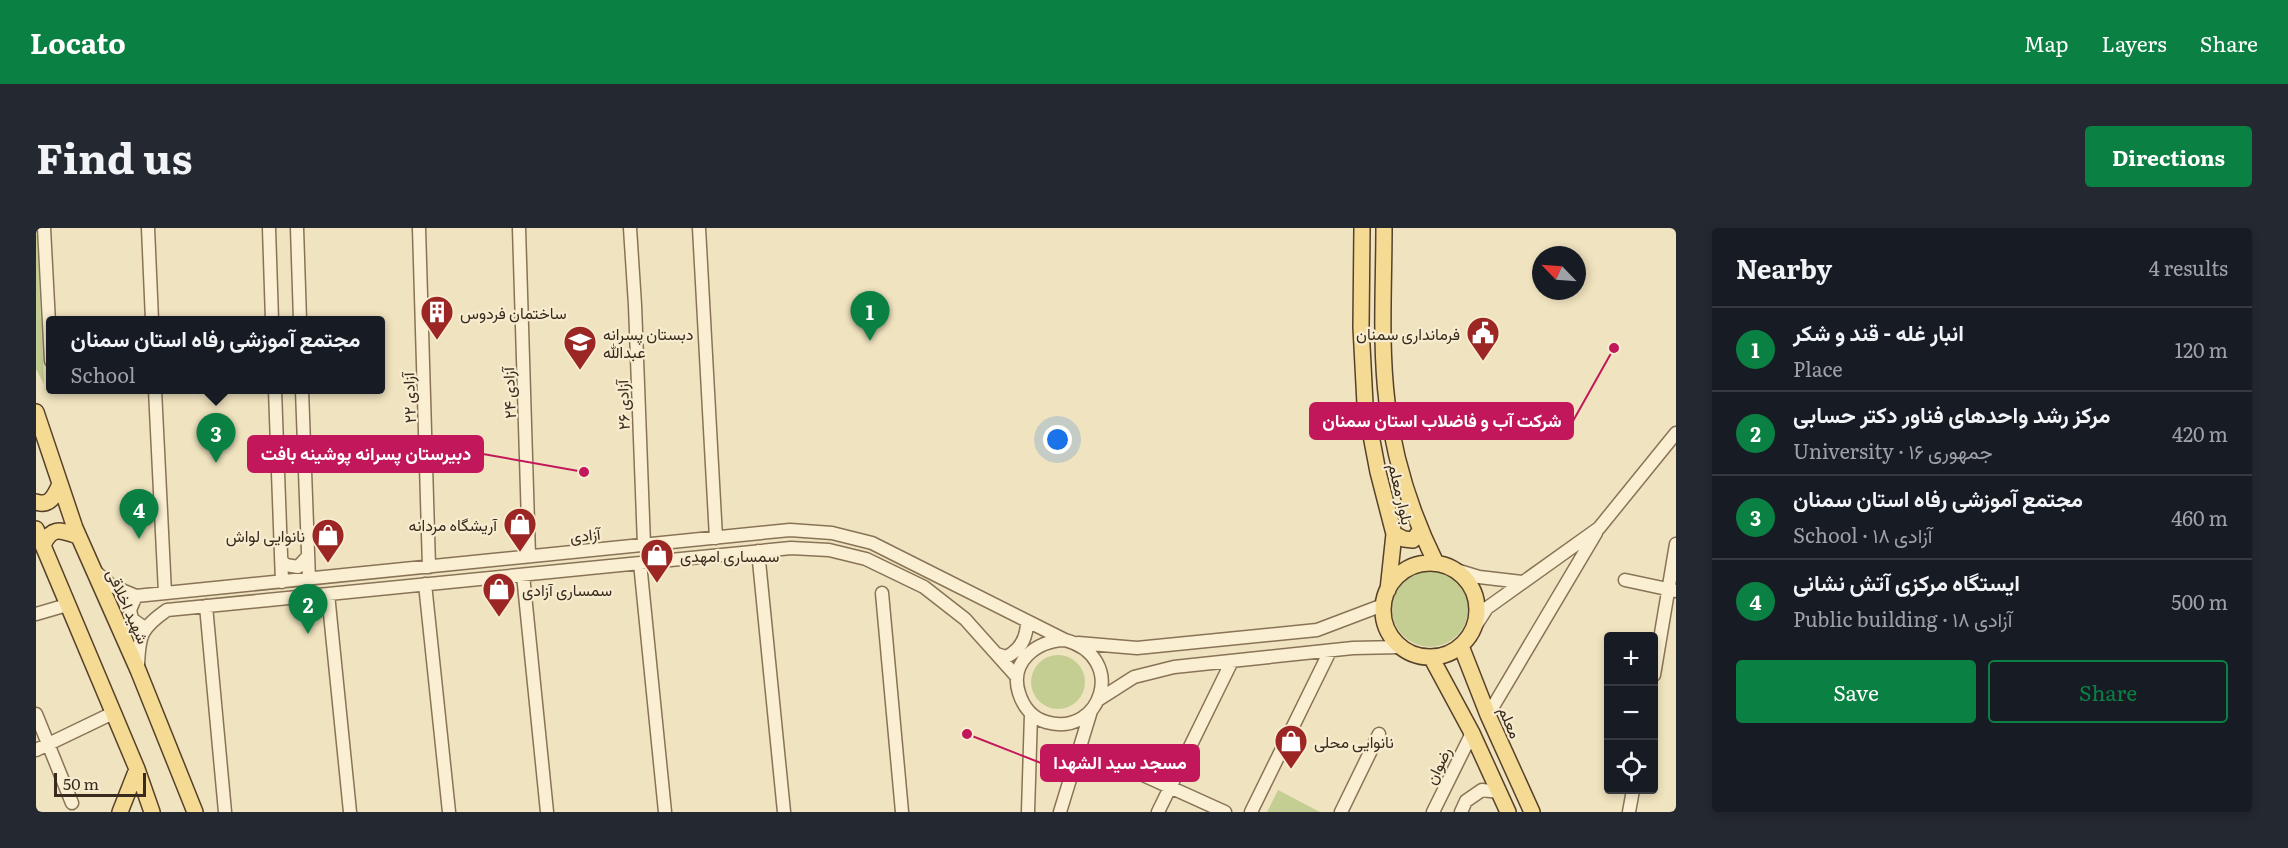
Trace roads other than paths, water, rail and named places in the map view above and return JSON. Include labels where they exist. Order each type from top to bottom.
[{"type":"main road","name":"بلوار معلم","points":[[1362,228],[1361,322],[1365,404],[1378,472],[1394,534],[1388,590]]},
{"type":"main road","name":"بلوار معلم","points":[[1384,228],[1387,401],[1400,467],[1420,531],[1436,563]]},
{"type":"main road","name":"شهید اخلاقی","points":[[36,412],[78,536],[138,670],[195,812]]},
{"type":"main road","points":[[36,502],[42,504],[49,502],[55,496],[60,484]]},
{"type":"main road","points":[[36,529],[137,769],[152,812]]},
{"type":"main road","points":[[43,545],[47,536],[53,531],[59,530],[78,536]]},
{"type":"main road","points":[[1394,534],[1413,540],[1420,531]]},
{"type":"main road","points":[[1436,563],[1456,570],[1467,580],[1474,592],[1477,606],[1476,620],[1471,633],[1461,646],[1442,656],[1415,655],[1401,647],[1390,636],[1384,621],[1383,605],[1388,590],[1396,578],[1407,569],[1421,564],[1436,563]]},
{"type":"main road","name":"معلم","points":[[1461,646],[1488,715],[1532,812]]},
{"type":"main road","points":[[1431,657],[1472,733],[1508,812]]},
{"type":"main road","points":[[120,812],[137,769]]},
{"type":"street","points":[[44,228],[49,316]]},
{"type":"street","points":[[148,228],[152,316]]},
{"type":"street","points":[[269,228],[272,316]]},
{"type":"street","points":[[297,228],[300,316]]},
{"type":"street","name":"آزادی ۲۲","points":[[419,228],[429,567]]},
{"type":"street","name":"آزادی ۲۴","points":[[519,228],[530,556]]},
{"type":"street","name":"آزادی ۲۶","points":[[630,228],[644,545]]},
{"type":"street","points":[[699,228],[716,538]]},
{"type":"street","points":[[156,394],[165,593]]},
{"type":"street","points":[[275,394],[282,582]]},
{"type":"street","points":[[302,394],[309,579]]},
{"type":"street","points":[[1488,715],[1599,528],[1676,433]]},
{"type":"street","points":[[1471,633],[1487,608],[1599,528]]},
{"type":"street","name":"آزادی","points":[[136,596],[790,530],[832,533],[872,543],[1065,640]]},
{"type":"street","points":[[1658,653],[1672,590],[1676,544]]},
{"type":"street","name":"آزادی","points":[[146,629],[151,621],[167,610],[791,548],[829,550],[866,559],[924,587],[965,619],[1017,677]]},
{"type":"street","points":[[758,551],[784,812]]},
{"type":"street","points":[[281,560],[286,565],[298,567],[308,556]]},
{"type":"street","points":[[481,561],[483,579]]},
{"type":"street","points":[[640,563],[665,812]]},
{"type":"street","points":[[93,570],[112,586],[136,596],[130,609],[132,619],[146,629],[139,640],[138,670]]},
{"type":"street","points":[[1456,570],[1479,577],[1522,582]]},
{"type":"street","points":[[523,574],[547,812]]},
{"type":"street","points":[[1625,580],[1672,590]]},
{"type":"street","points":[[425,584],[448,812]]},
{"type":"street","points":[[882,593],[902,812]]},
{"type":"street","points":[[328,594],[350,812]]},
{"type":"street","points":[[36,614],[67,605]]},
{"type":"street","points":[[1091,711],[1080,719],[1061,724],[1042,721],[1031,714],[1018,691],[1017,677],[1028,653],[1051,640],[1137,648],[1317,630],[1383,605]]},
{"type":"street","points":[[206,606],[225,812]]},
{"type":"street","points":[[997,654],[1006,657],[1014,654],[1027,632],[1027,621]]},
{"type":"street","points":[[1060,812],[1091,711],[1102,687],[1101,674],[1096,661],[1077,643]]},
{"type":"street","points":[[1098,700],[1134,677],[1174,667],[1330,651],[1401,647]]},
{"type":"street","points":[[1251,812],[1330,651]]},
{"type":"street","points":[[1158,812],[1232,661]]},
{"type":"street","points":[[36,750],[113,713]]},
{"type":"street","points":[[36,714],[72,803]]},
{"type":"street","points":[[1028,812],[1031,714]]},
{"type":"street","name":"رضوان","points":[[1433,812],[1472,733]]},
{"type":"street","points":[[1341,812],[1379,734]]},
{"type":"street","points":[[1112,761],[1225,812]]},
{"type":"street","points":[[1461,812],[1466,801],[1482,790],[1499,792]]},
{"type":"street","points":[[1629,812],[1632,794]]},
{"type":"place","name":"ساختمان فردوس","points":[[437,341]]},
{"type":"place","name":"انبار غله - قند و شکر","points":[[870,341]]},
{"type":"place","name":"شرکت آب و فاضلاب استان سمنان","points":[[1614,348]]},
{"type":"place","name":"فرمانداری سمنان","points":[[1483,362]]},
{"type":"place","name":"دبستان پسرانه عبدالله","points":[[580,371]]},
{"type":"place","name":"مجتمع آموزشی رفاه استان سمنان","points":[[216,463]]},
{"type":"place","name":"دبیرستان پسرانه پوشینه بافت","points":[[584,472]]},
{"type":"place","name":"ایستگاه مرکزی آتش نشانی","points":[[139,539]]},
{"type":"place","name":"آریشگاه مردانه","points":[[520,553]]},
{"type":"place","name":"نانوایی لواش","points":[[328,564]]},
{"type":"place","name":"سمساری امهدی","points":[[657,584]]},
{"type":"place","name":"سمساری آزادی","points":[[499,618]]},
{"type":"place","name":"مرکز رشد واحدهای فناور دکتر حسابی","points":[[308,634]]},
{"type":"place","name":"مسجد سید الشهدا","points":[[967,734]]},
{"type":"place","name":"نانوایی محلی","points":[[1291,770]]}]
